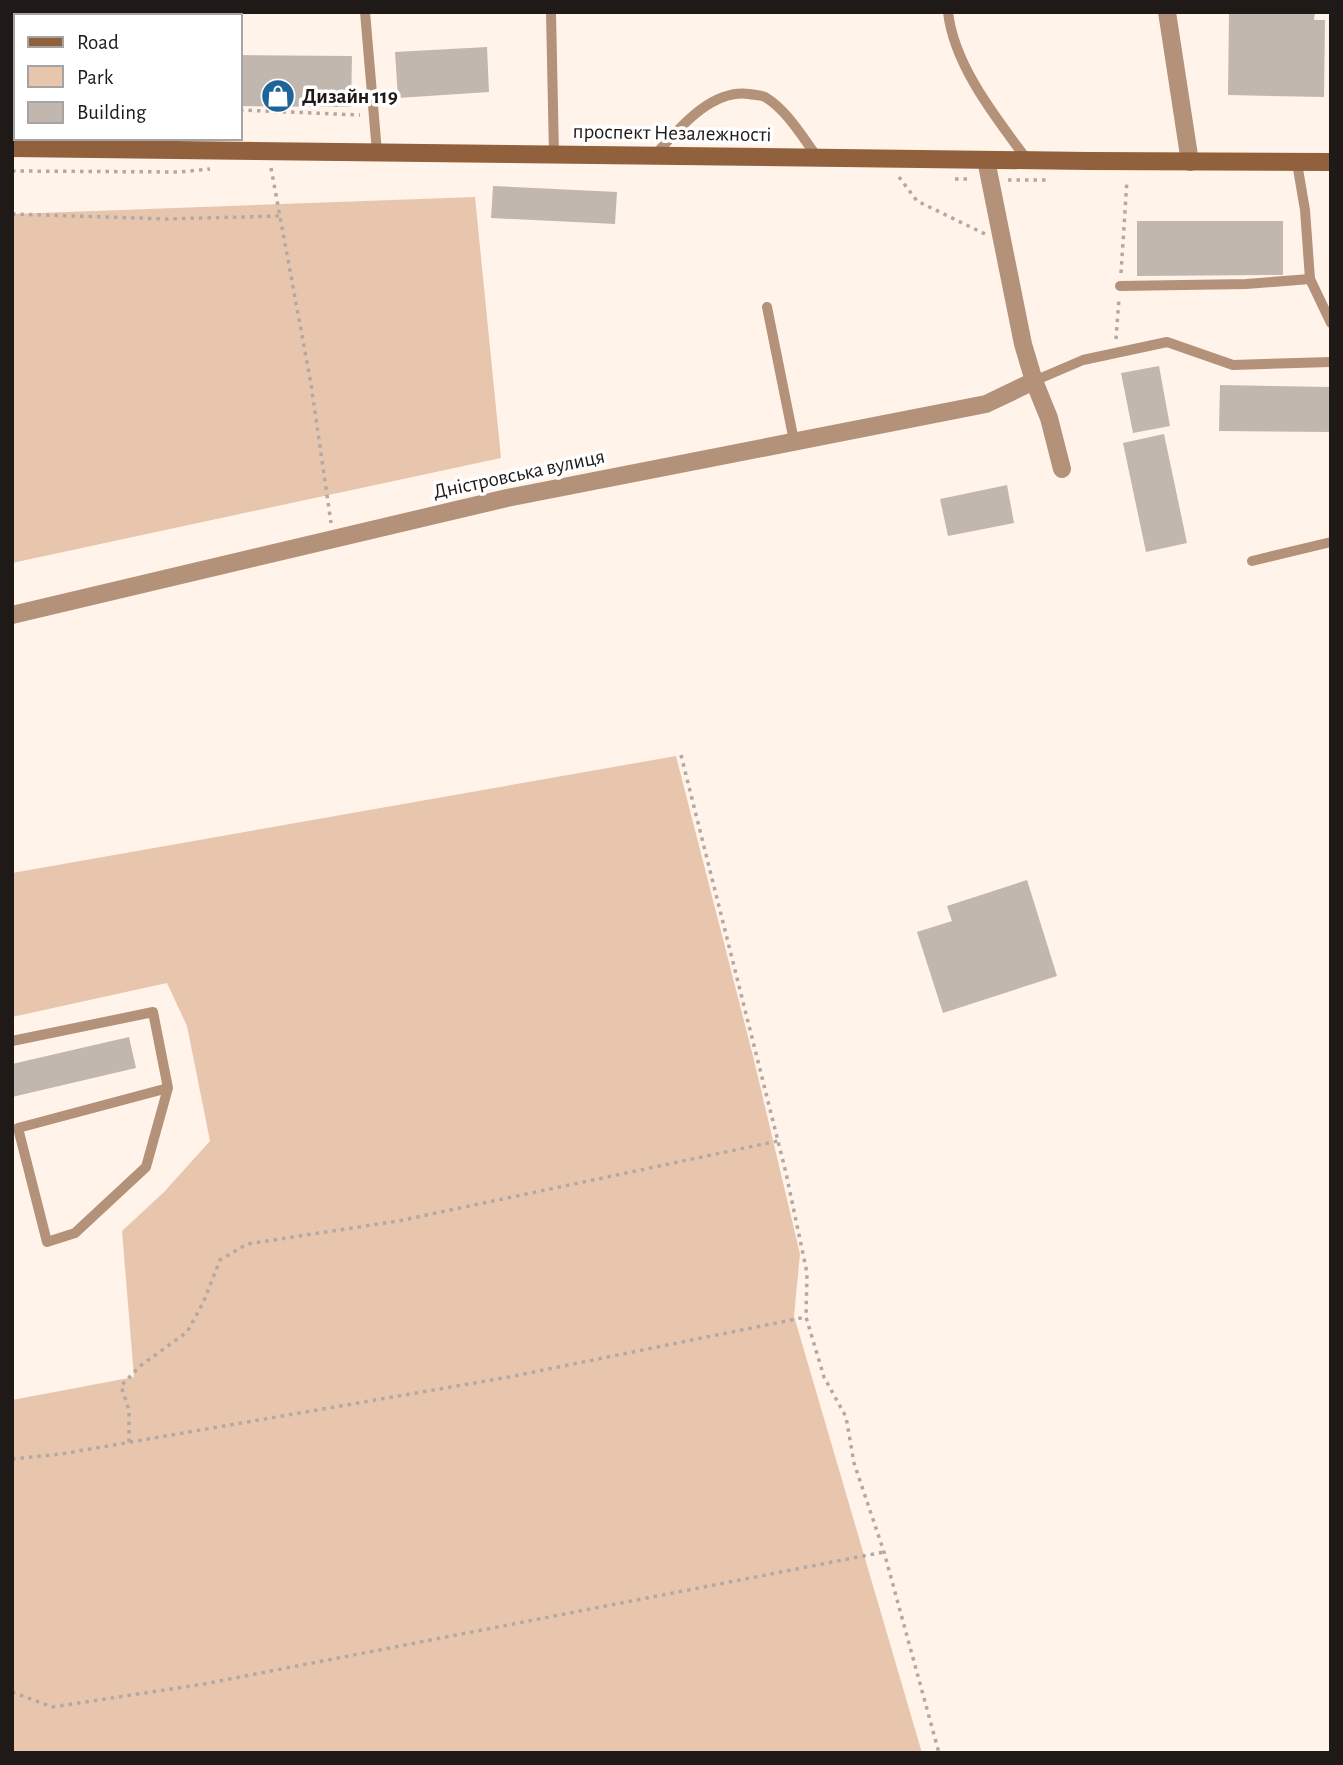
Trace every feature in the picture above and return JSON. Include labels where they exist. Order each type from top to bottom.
[{"type":"main road","name":"проспект Незалежності","points":[[12,148],[111,144],[554,155],[1331,162]]},
{"type":"street","points":[[1167,12],[1190,162]]},
{"type":"street","points":[[986,160],[1023,344],[1049,418],[1062,469]]},
{"type":"street","name":"Дністровська вулиця","points":[[12,615],[507,498],[986,404],[1034,381]]},
{"type":"lane","points":[[365,12],[377,152]]},
{"type":"lane","points":[[551,12],[554,155]]},
{"type":"lane","points":[[948,12],[950,29],[979,96],[1028,160]]},
{"type":"lane","points":[[654,156],[683,124],[715,101],[739,93],[764,96],[789,119],[818,158]]},
{"type":"lane","points":[[1297,163],[1305,210],[1310,279],[1331,323]]},
{"type":"lane","points":[[1120,286],[1246,284],[1310,279]]},
{"type":"lane","points":[[767,307],[794,441]]},
{"type":"lane","points":[[1034,381],[1083,360],[1167,342],[1234,365],[1331,362]]},
{"type":"lane","points":[[1252,561],[1331,542]]},
{"type":"lane","points":[[12,1041],[153,1012],[169,1088],[146,1167],[75,1233],[47,1242],[18,1128],[169,1088]]},
{"type":"path","points":[[242,110],[373,116]]},
{"type":"path","points":[[271,164],[311,384],[333,539]]},
{"type":"path","points":[[899,177],[917,201],[1002,243]]},
{"type":"path","points":[[1115,352],[1127,180]]},
{"type":"path","points":[[12,214],[167,219],[279,216]]},
{"type":"path","points":[[681,755],[778,1141],[807,1273],[806,1317],[824,1377],[846,1417],[854,1463],[884,1552],[939,1753]]},
{"type":"path","points":[[129,1442],[129,1410],[121,1386],[140,1366],[187,1332],[203,1303],[220,1260],[247,1244],[398,1222],[778,1141]]},
{"type":"path","points":[[12,1459],[61,1454],[509,1377],[806,1317]]},
{"type":"path","points":[[12,1692],[52,1707],[204,1684],[884,1552]]},
{"type":"green space","points":[[475,197],[501,458],[12,563],[12,214]]},
{"type":"green space","points":[[676,756],[753,1056],[800,1254],[794,1316],[922,1753],[12,1753],[12,1400],[134,1377],[122,1231],[164,1192],[210,1141],[187,1026],[167,983],[12,1017],[12,873]]},
{"type":"building","points":[[1229,12],[1315,12],[1314,20],[1325,20],[1324,97],[1228,95]]},
{"type":"building","points":[[12,21],[14,21],[14,69]]},
{"type":"building","points":[[487,47],[489,92],[398,98],[395,52]]},
{"type":"building","points":[[242,55],[352,56],[351,107],[242,106]]},
{"type":"building","points":[[493,186],[617,192],[615,224],[491,218]]},
{"type":"building","points":[[1137,221],[1283,221],[1283,275],[1137,276]]},
{"type":"building","points":[[1159,366],[1170,426],[1133,433],[1121,373]]},
{"type":"building","points":[[1220,385],[1331,387],[1331,432],[1219,431]]},
{"type":"building","points":[[1164,434],[1187,543],[1146,552],[1123,443]]},
{"type":"building","points":[[1007,485],[1014,523],[948,536],[940,499]]},
{"type":"building","points":[[1027,880],[1057,976],[943,1013],[917,932],[952,921],[947,906]]},
{"type":"building","points":[[129,1037],[136,1068],[12,1097],[12,1064]]},
{"type":"place","name":"Дизайн 119","points":[[278,96]]}]
